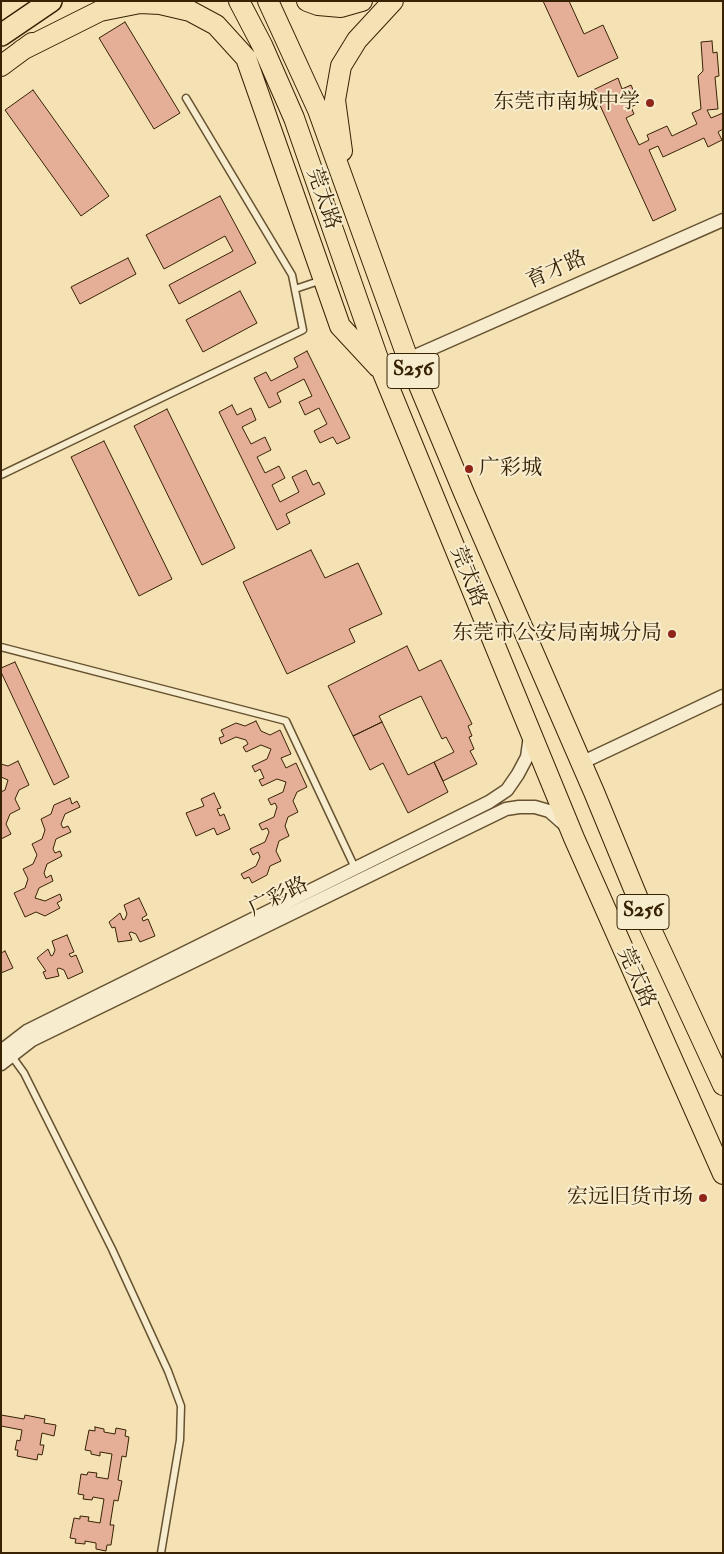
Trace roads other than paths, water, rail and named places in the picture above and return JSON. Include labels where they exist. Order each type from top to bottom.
[{"type":"highway","points":[[1,35],[51,1]]},
{"type":"main road","points":[[1,66],[92,1]]},
{"type":"main road","name":"莞太路","points":[[239,1],[262,45],[294,118],[383,373],[574,838],[723,1174]]},
{"type":"main road","name":"莞太路","points":[[268,1],[318,110],[347,185],[408,359],[648,923],[723,1085]]},
{"type":"main road","points":[[307,1],[318,5],[341,7],[362,1]]},
{"type":"main road","points":[[347,185],[335,100],[341,66],[357,40],[393,1]]},
{"type":"main road","points":[[22,50],[100,11],[140,3],[160,4],[190,11],[216,25],[246,58],[340,326],[383,373]]},
{"type":"street","name":"育才路","points":[[408,359],[723,220]]},
{"type":"street","points":[[581,763],[723,696]]},
{"type":"street","name":"广彩路","points":[[1,1064],[6,1052],[27,1031],[489,802],[508,790],[527,758],[530,728]]},
{"type":"street","name":"广彩路","points":[[6,1052],[506,809],[519,806],[535,807],[549,811],[562,821],[574,838]]},
{"type":"lane","points":[[1,474],[303,330],[292,274],[186,98]]},
{"type":"lane","points":[[295,289],[323,280]]},
{"type":"lane","points":[[1,647],[286,721],[361,880]]},
{"type":"lane","points":[[6,1052],[24,1073],[112,1249],[168,1371],[181,1406],[180,1440],[161,1553]]},
{"type":"place","name":"东莞市南城中学","points":[[650,103]]},
{"type":"place","name":"广彩城","points":[[469,469]]},
{"type":"place","name":"东莞市公安局南城分局","points":[[672,634]]},
{"type":"place","name":"宏远旧货市场","points":[[703,1198]]}]
